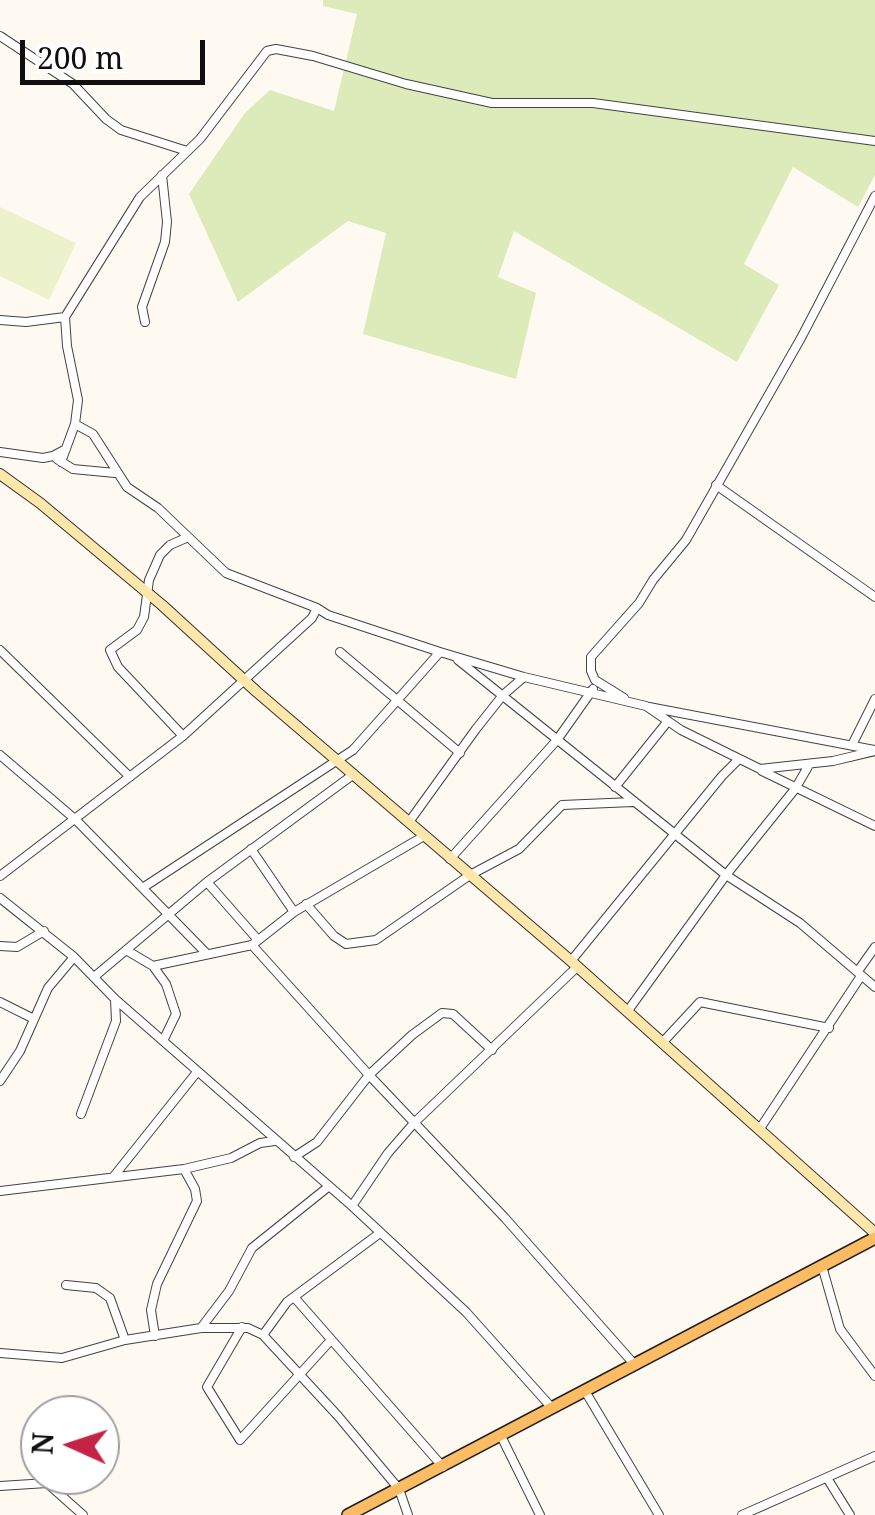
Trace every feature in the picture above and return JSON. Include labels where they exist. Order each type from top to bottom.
[{"type":"main road","points":[[348,1515],[875,1236]]},
{"type":"street","points":[[0,36],[73,84],[106,120],[122,130],[188,151]]},
{"type":"street","points":[[57,459],[66,449],[75,424],[78,400],[66,346],[65,317],[124,218],[188,151],[238,91],[261,56],[276,49],[492,103],[593,103],[875,141]]},
{"type":"street","points":[[146,322],[142,307],[168,222],[162,175]]},
{"type":"street","points":[[450,858],[557,740],[591,694],[595,680],[590,664],[595,650],[639,603],[686,540],[801,338],[875,196]]},
{"type":"street","points":[[0,320],[26,322],[65,317]]},
{"type":"street","points":[[75,424],[93,434],[127,487],[158,508],[226,573],[317,608],[328,616],[591,694],[875,750]]},
{"type":"street","points":[[0,452],[57,459],[73,470],[115,472]]},
{"type":"street","points":[[0,474],[162,605],[574,964],[875,1236]]},
{"type":"street","points":[[716,486],[871,594],[875,582]]},
{"type":"street","points":[[710,496],[727,495]]},
{"type":"street","points":[[182,736],[111,655],[115,644],[136,630],[144,617],[149,580],[160,556],[186,538]]},
{"type":"street","points":[[144,617],[162,605]]},
{"type":"street","points":[[0,875],[182,736],[312,618],[317,608]]},
{"type":"street","points":[[312,618],[328,616]]},
{"type":"street","points":[[0,650],[130,778]]},
{"type":"street","points":[[340,652],[460,753]]},
{"type":"street","points":[[144,886],[366,740],[440,652]]},
{"type":"street","points":[[454,656],[726,876],[800,923],[875,987]]},
{"type":"street","points":[[409,822],[503,695],[524,677]]},
{"type":"street","points":[[595,680],[627,701]]},
{"type":"street","points":[[853,744],[875,699]]},
{"type":"street","points":[[646,706],[795,790],[875,826]]},
{"type":"street","points":[[615,787],[668,721]]},
{"type":"street","points":[[760,770],[809,765],[875,750]]},
{"type":"street","points":[[0,755],[76,820],[207,954]]},
{"type":"street","points":[[352,1206],[388,1153],[414,1124],[574,964],[722,776],[739,760]]},
{"type":"street","points":[[627,1012],[726,876],[795,790],[809,765]]},
{"type":"street","points":[[94,976],[207,882],[354,774]]},
{"type":"street","points":[[306,904],[334,936],[346,944],[360,945],[376,940],[470,875],[519,850],[562,806],[634,802]]},
{"type":"street","points":[[153,966],[255,943],[306,904],[424,836]]},
{"type":"street","points":[[251,849],[294,912]]},
{"type":"street","points":[[207,882],[369,1075],[505,1218],[634,1364]]},
{"type":"street","points":[[0,898],[74,957],[197,1072],[352,1206],[466,1312],[552,1408]]},
{"type":"street","points":[[0,946],[17,947],[44,931]]},
{"type":"street","points":[[759,1130],[829,1028],[875,947]]},
{"type":"street","points":[[126,950],[153,966],[166,984],[176,1014],[163,1041]]},
{"type":"street","points":[[0,1082],[56,976],[74,957]]},
{"type":"street","points":[[166,984],[172,964]]},
{"type":"street","points":[[81,1114],[116,1021],[115,998]]},
{"type":"street","points":[[0,1002],[34,1019]]},
{"type":"street","points":[[662,1043],[700,1002],[829,1028]]},
{"type":"street","points":[[294,1157],[317,1142],[369,1075],[412,1035],[446,1012],[492,1050]]},
{"type":"street","points":[[114,1176],[197,1072]]},
{"type":"street","points":[[260,1127],[260,1143]]},
{"type":"street","points":[[0,1191],[184,1169],[231,1158],[260,1143],[275,1141]]},
{"type":"street","points":[[156,1336],[151,1310],[157,1284],[197,1201],[195,1188],[184,1169]]},
{"type":"street","points":[[201,1328],[229,1290],[252,1248],[328,1187]]},
{"type":"street","points":[[263,1334],[294,1297],[380,1233]]},
{"type":"street","points":[[822,1266],[840,1329],[873,1369]]},
{"type":"street","points":[[66,1285],[96,1288],[110,1298],[125,1340]]},
{"type":"street","points":[[294,1297],[443,1467]]},
{"type":"street","points":[[242,1326],[206,1387],[237,1439],[245,1437],[331,1340]]},
{"type":"street","points":[[0,1353],[62,1358],[125,1340],[201,1328],[242,1326],[263,1334],[399,1488],[408,1515]]},
{"type":"street","points":[[585,1392],[659,1515]]},
{"type":"street","points":[[500,1436],[540,1515]]},
{"type":"street","points":[[742,1515],[768,1510],[875,1456]]},
{"type":"street","points":[[826,1478],[850,1515]]},
{"type":"street","points":[[0,1486],[47,1482],[83,1515]]},
{"type":"green space","points":[[323,0],[875,0],[875,175],[858,207],[793,167],[744,264],[779,285],[737,362],[514,231],[498,277],[536,293],[516,379],[363,334],[386,233],[348,221],[238,302],[189,194],[245,113],[270,90],[334,111],[357,14],[323,6]]},
{"type":"green space","points":[[0,207],[76,243],[49,300],[0,276]]}]
